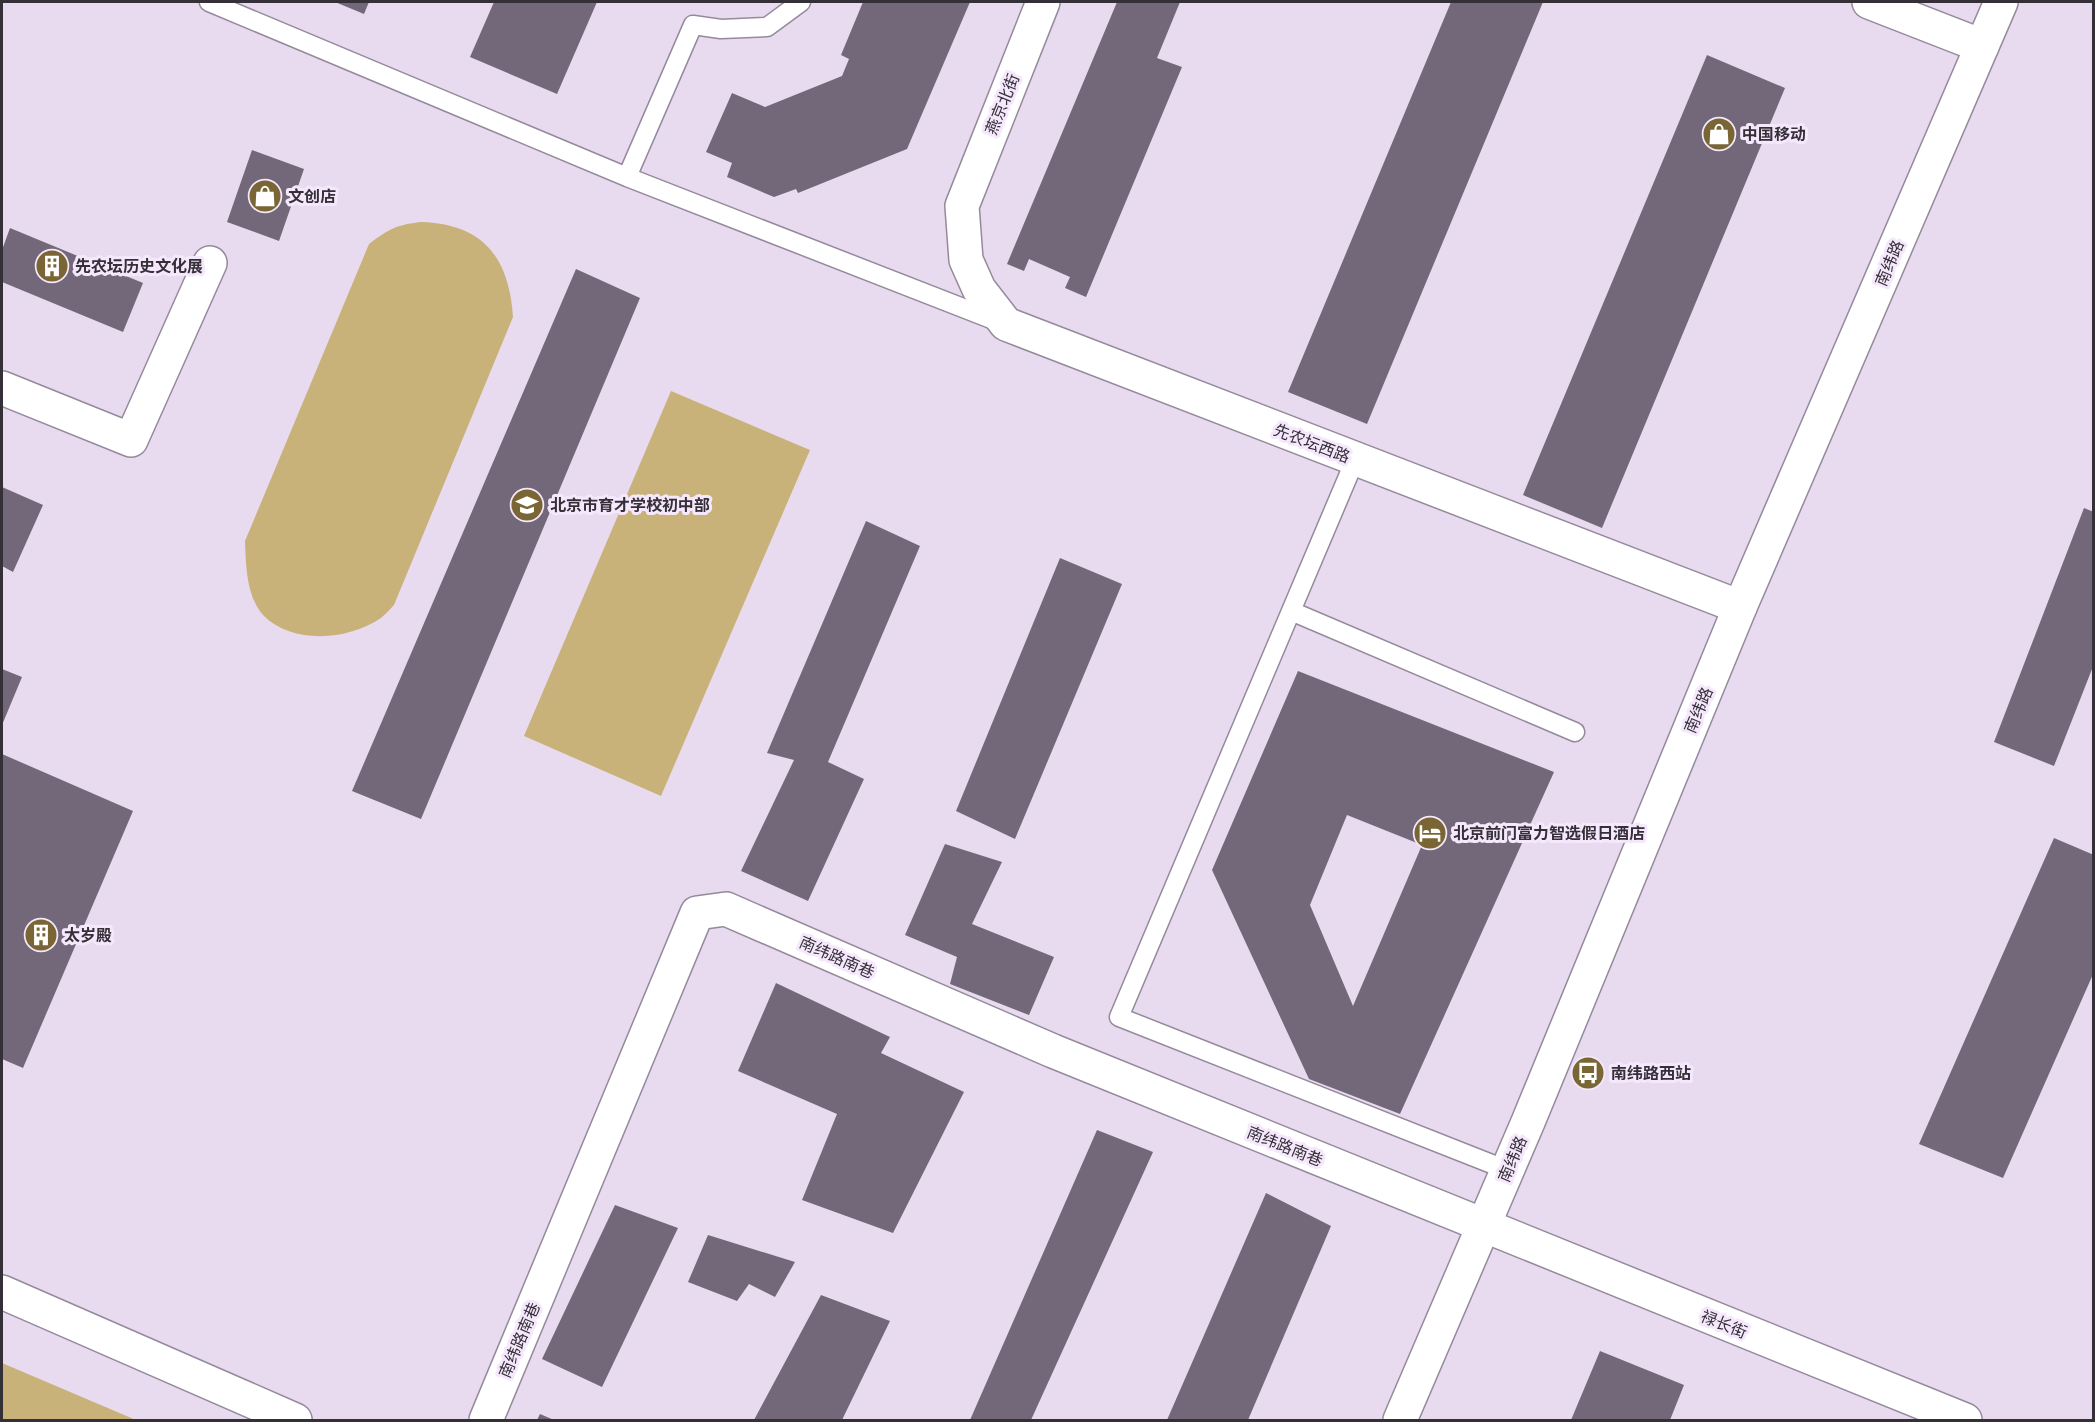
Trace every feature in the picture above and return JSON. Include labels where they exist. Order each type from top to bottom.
[{"type":"street","name":"燕京北街","points":[[1006,324],[979,289],[966,260],[962,206],[1043,2]]},
{"type":"street","points":[[1869,2],[1982,46]]},
{"type":"street","name":"南纬路","points":[[1400,1420],[1507,1170],[1740,607],[2001,2]]},
{"type":"street","points":[[2,388],[131,441],[210,263]]},
{"type":"street","name":"先农坛西路","points":[[1006,324],[1740,607]]},
{"type":"street","name":"南纬路南巷","points":[[486,1420],[697,913],[726,909],[1053,1051],[1483,1227]]},
{"type":"street","name":"禄长街","points":[[1483,1227],[1965,1420]]},
{"type":"street","points":[[2,1292],[295,1420]]},
{"type":"lane","points":[[209,2],[627,177],[1006,324]]},
{"type":"lane","points":[[627,177],[693,25],[721,29],[767,27],[801,2]]},
{"type":"lane","points":[[1355,460],[1119,1017],[1507,1170]]},
{"type":"lane","points":[[1292,611],[1575,732]]},
{"type":"shaded area","points":[[421,222],[443,224],[461,229],[477,237],[489,248],[506,278],[513,317],[394,605],[381,618],[368,625],[338,635],[305,635],[290,632],[264,616],[254,600],[248,580],[245,541],[369,244],[393,228]]},
{"type":"shaded area","points":[[671,391],[810,450],[661,796],[524,736]]},
{"type":"shaded area","points":[[2,1363],[136,1420],[2,1420]]},
{"type":"building","points":[[335,2],[369,2],[364,14]]},
{"type":"building","points":[[494,2],[597,2],[557,94],[470,57]]},
{"type":"building","points":[[863,2],[970,2],[907,149],[798,193],[796,189],[774,197],[727,177],[732,163],[706,152],[732,93],[765,107],[842,76],[849,59],[841,55]]},
{"type":"building","points":[[1117,2],[1180,2],[1157,58],[1182,67],[1086,297],[1065,288],[1070,277],[1029,259],[1024,271],[1007,264]]},
{"type":"building","points":[[1451,2],[1543,2],[1367,424],[1288,392]]},
{"type":"building","points":[[1707,55],[1785,88],[1602,528],[1523,495]]},
{"type":"building","name":"文创店","points":[[252,150],[304,169],[279,241],[227,222]]},
{"type":"building","name":"先农坛历史文化展","points":[[10,228],[143,283],[123,332],[2,282],[2,250]]},
{"type":"building","points":[[576,269],[640,298],[421,819],[352,791]]},
{"type":"building","points":[[2,487],[43,505],[13,572],[2,566]]},
{"type":"building","points":[[2084,508],[2094,512],[2094,664],[2054,766],[1994,742]]},
{"type":"building","points":[[866,521],[920,546],[828,762],[864,779],[808,901],[741,871],[794,760],[767,753]]},
{"type":"building","points":[[1060,558],[1122,584],[1015,839],[956,811]]},
{"type":"building","points":[[2,669],[22,677],[2,725]]},
{"type":"building","points":[[1298,671],[1554,772],[1400,1114],[1309,1079],[1212,870]],"holes":[[[1347,815],[1422,845],[1353,1006],[1310,905]]]},
{"type":"building","name":"太岁殿","points":[[2,754],[133,811],[23,1068],[2,1059]]},
{"type":"building","points":[[2054,838],[2094,855],[2094,972],[2003,1178],[1919,1144]]},
{"type":"building","points":[[945,844],[1002,862],[972,924],[1054,957],[1029,1015],[950,984],[957,957],[905,935]]},
{"type":"building","points":[[776,983],[890,1037],[881,1053],[964,1092],[893,1233],[802,1200],[837,1114],[738,1071]]},
{"type":"building","points":[[1097,1130],[1153,1152],[1031,1420],[970,1420]]},
{"type":"building","points":[[1266,1193],[1331,1226],[1248,1420],[1167,1420]]},
{"type":"building","points":[[615,1205],[678,1228],[602,1387],[542,1359]]},
{"type":"building","points":[[708,1235],[795,1262],[775,1297],[749,1284],[737,1301],[688,1282]]},
{"type":"building","points":[[821,1295],[890,1321],[842,1420],[754,1420]]},
{"type":"building","points":[[1600,1351],[1684,1385],[1670,1420],[1571,1420]]},
{"type":"building","points":[[540,1414],[554,1420],[537,1420]]},
{"type":"place","name":"中国移动","points":[[1719,134]]},
{"type":"place","name":"文创店","points":[[265,196]]},
{"type":"place","name":"先农坛历史文化展","points":[[52,266]]},
{"type":"place","name":"北京市育才学校初中部","points":[[527,505]]},
{"type":"place","name":"北京前门富力智选假日酒店","points":[[1430,833]]},
{"type":"place","name":"太岁殿","points":[[41,935]]},
{"type":"place","name":"南纬路西站","points":[[1588,1073]]}]
